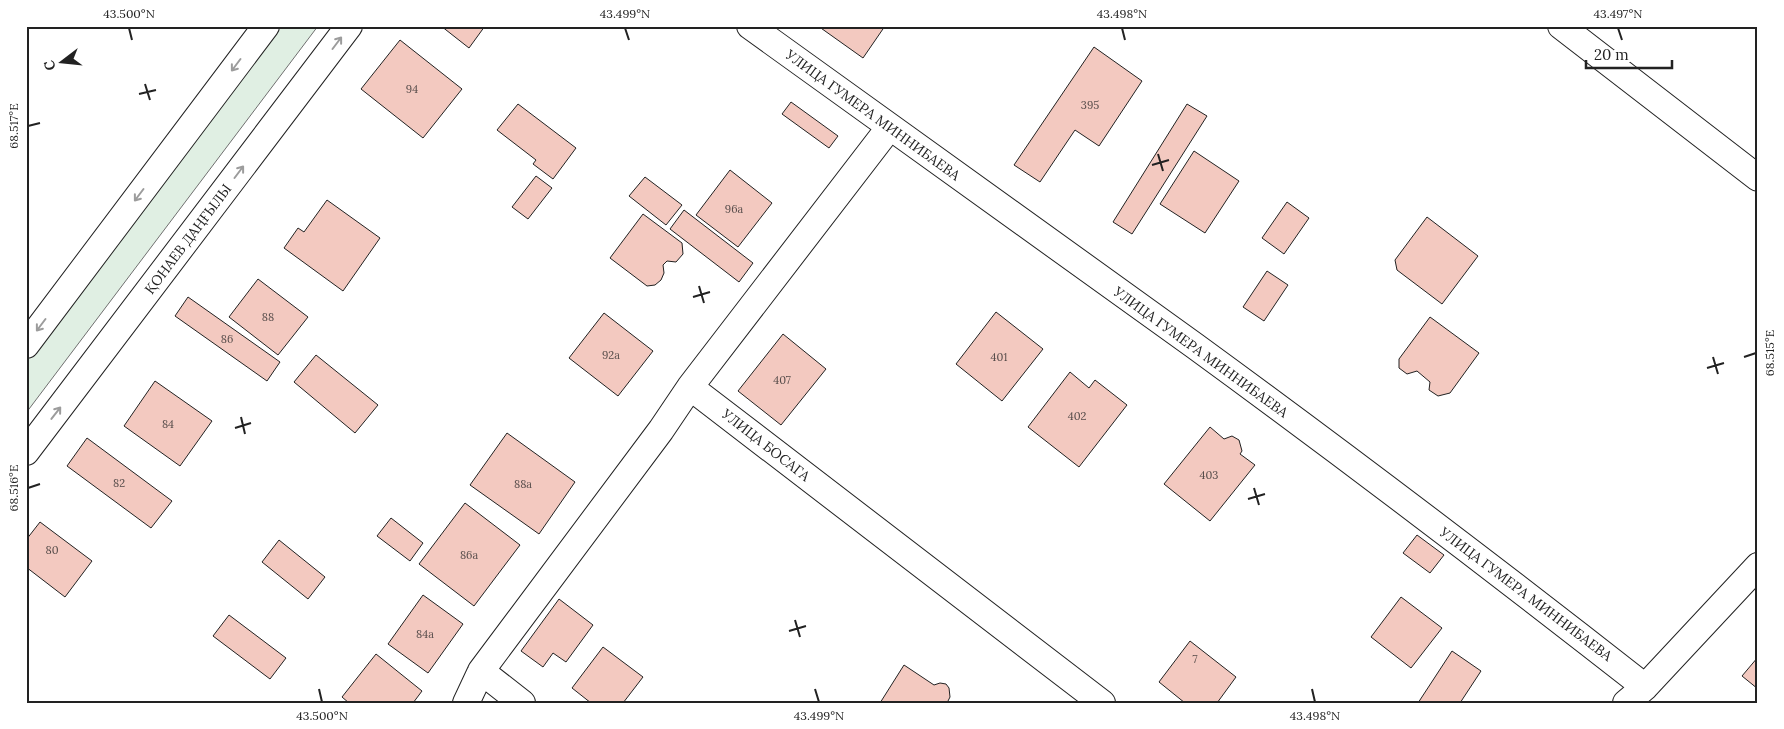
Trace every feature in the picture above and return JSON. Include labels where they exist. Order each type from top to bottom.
[{"type":"street","points":[[26,345],[266,26]]},
{"type":"street","name":"ҚОНАЕВ ДАҢҒЫЛЫ","points":[[26,452],[349,26]]},
{"type":"street","name":"УЛИЦА ГУМЕРА МИННИБАЕВА","points":[[750,26],[889,128],[1203,352],[1512,583],[1636,695]]},
{"type":"street","points":[[1561,26],[1758,178]]},
{"type":"street","points":[[466,703],[481,671],[661,430],[690,387],[889,128]]},
{"type":"street","name":"УЛИЦА БОСАГА","points":[[690,387],[1102,703]]},
{"type":"street","points":[[1636,695],[1756,572]]},
{"type":"street","points":[[481,671],[522,703]]},
{"type":"green space","points":[[273,26],[318,26],[26,413],[26,352]]},
{"type":"building","points":[[441,26],[485,26],[469,48]]},
{"type":"building","points":[[818,26],[885,26],[863,58]]},
{"type":"building","points":[[400,40],[462,89],[423,138],[361,89]]},
{"type":"building","points":[[1094,47],[1142,81],[1099,146],[1075,130],[1040,182],[1014,165]]},
{"type":"building","points":[[791,102],[838,136],[829,148],[782,114]]},
{"type":"building","points":[[518,104],[576,148],[553,179],[533,164],[536,160],[497,130]]},
{"type":"building","points":[[1187,104],[1207,116],[1132,234],[1113,222]]},
{"type":"building","points":[[1194,151],[1239,181],[1205,233],[1160,204]]},
{"type":"building","points":[[730,170],[772,203],[738,247],[696,215]]},
{"type":"building","points":[[536,176],[552,188],[528,219],[512,207]]},
{"type":"building","points":[[645,177],[682,205],[666,225],[629,196]]},
{"type":"building","points":[[327,200],[380,238],[343,291],[284,248],[298,228],[304,232]]},
{"type":"building","points":[[1287,202],[1309,218],[1284,254],[1262,238]]},
{"type":"building","points":[[684,210],[753,263],[739,282],[670,229]]},
{"type":"building","points":[[643,214],[682,243],[683,254],[676,262],[667,261],[663,265],[664,273],[661,280],[655,285],[647,286],[610,258]]},
{"type":"building","points":[[1427,217],[1478,256],[1442,304],[1397,270],[1395,260]]},
{"type":"building","points":[[1267,271],[1288,285],[1264,321],[1243,307]]},
{"type":"building","points":[[258,279],[308,317],[278,355],[229,317]]},
{"type":"building","points":[[188,297],[280,362],[267,381],[175,316]]},
{"type":"building","points":[[996,312],[1043,349],[1002,401],[956,364]]},
{"type":"building","points":[[604,313],[653,351],[618,396],[569,358]]},
{"type":"building","points":[[1430,317],[1479,353],[1450,393],[1438,396],[1429,390],[1430,382],[1417,371],[1407,374],[1399,368],[1399,359]]},
{"type":"building","points":[[783,334],[826,369],[781,425],[738,391]]},
{"type":"building","points":[[316,355],[378,405],[355,433],[294,382]]},
{"type":"building","points":[[1070,372],[1089,388],[1095,380],[1127,405],[1079,467],[1028,427]]},
{"type":"building","points":[[155,381],[212,421],[180,466],[124,426]]},
{"type":"building","points":[[1210,427],[1224,439],[1232,436],[1239,440],[1242,451],[1240,454],[1255,465],[1210,521],[1164,484]]},
{"type":"building","points":[[507,433],[575,482],[539,534],[470,485]]},
{"type":"building","points":[[87,438],[172,501],[151,528],[67,466]]},
{"type":"building","points":[[465,503],[520,545],[474,606],[419,564]]},
{"type":"building","points":[[391,518],[423,543],[410,561],[377,536]]},
{"type":"building","points":[[40,522],[92,561],[65,597],[26,567],[26,540]]},
{"type":"building","points":[[1417,535],[1444,555],[1430,573],[1403,553]]},
{"type":"building","points":[[279,540],[325,577],[308,599],[262,562]]},
{"type":"building","points":[[423,595],[463,624],[428,673],[388,644]]},
{"type":"building","points":[[1401,597],[1442,628],[1411,668],[1371,637]]},
{"type":"building","points":[[559,599],[593,625],[566,662],[553,653],[543,667],[521,651]]},
{"type":"building","points":[[229,615],[286,658],[270,679],[213,636]]},
{"type":"building","points":[[1190,641],[1236,677],[1217,703],[1185,703],[1159,682]]},
{"type":"building","points":[[603,647],[643,677],[623,703],[591,703],[572,688]]},
{"type":"building","points":[[1452,651],[1481,671],[1460,703],[1418,703]]},
{"type":"building","points":[[376,654],[422,691],[413,703],[349,703],[342,697]]},
{"type":"building","points":[[1758,657],[1758,689],[1742,676]]},
{"type":"building","points":[[904,665],[934,685],[946,684],[949,688],[950,697],[947,703],[880,703]]}]
